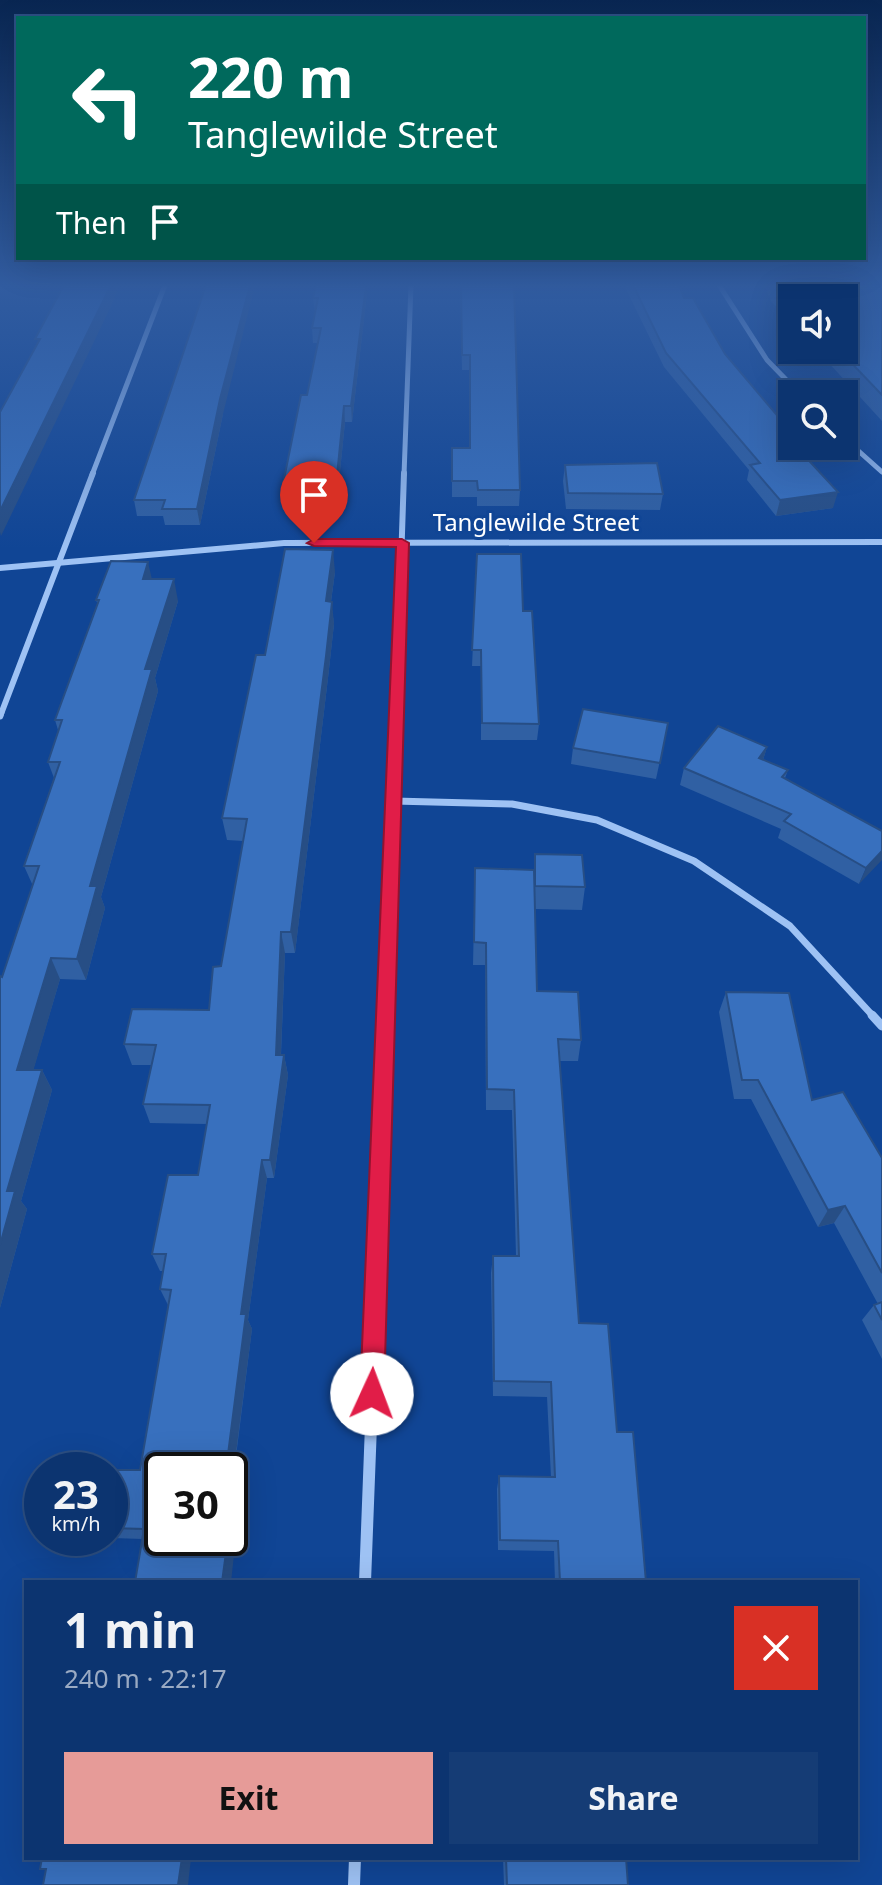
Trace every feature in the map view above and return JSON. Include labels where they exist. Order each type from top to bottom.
[{"type":"street","points":[[0,716],[131,373]]},
{"type":"street","points":[[365,1580],[408,373]]},
{"type":"street","points":[[858,451],[882,472]]},
{"type":"street","name":"Tanglewilde Street","points":[[0,568],[270,543],[882,542]]},
{"type":"street","points":[[394,801],[512,804],[597,820],[694,861],[790,926],[882,1026]]},
{"type":"street","points":[[354,1885],[355,1860]]},
{"type":"building","points":[[21,373],[68,373],[0,511],[0,412]]},
{"type":"building","points":[[177,373],[227,373],[197,509],[162,509],[165,500],[134,500]]},
{"type":"building","points":[[312,373],[355,373],[351,406],[344,406],[335,495],[281,494],[301,395],[307,395]]},
{"type":"building","points":[[470,373],[517,373],[520,490],[478,490],[477,481],[452,481],[452,448],[470,448]]},
{"type":"building","points":[[683,373],[741,373],[778,416],[778,460],[808,460],[838,492],[780,500],[750,465],[760,463]]},
{"type":"building","points":[[861,373],[882,373],[882,395]]},
{"type":"building","points":[[657,463],[663,494],[568,493],[565,465]]},
{"type":"building","points":[[285,549],[333,550],[326,601],[332,602],[291,932],[281,932],[276,1055],[284,1055],[270,1160],[262,1160],[241,1314],[246,1314],[228,1452],[144,1452],[144,1529],[128,1529],[128,1470],[140,1470],[171,1290],[160,1289],[166,1254],[152,1254],[168,1175],[198,1175],[210,1105],[143,1104],[156,1045],[124,1044],[132,1009],[209,1010],[213,967],[221,966],[247,819],[222,818],[256,655],[265,655]]},
{"type":"building","points":[[477,554],[521,554],[523,611],[532,611],[539,724],[482,723],[481,650],[472,650]]},
{"type":"building","points":[[111,561],[148,562],[143,579],[174,579],[145,669],[152,669],[90,886],[97,886],[77,959],[51,958],[17,1070],[42,1070],[7,1191],[15,1191],[0,1245],[0,976],[39,866],[24,866],[60,762],[48,762],[62,720],[55,720]]},
{"type":"building","points":[[583,709],[668,723],[660,763],[573,748]]},
{"type":"building","points":[[718,726],[767,747],[759,758],[788,770],[782,777],[882,831],[882,851],[866,868],[784,821],[791,814],[684,768]]},
{"type":"building","points":[[535,854],[582,855],[585,887],[535,886]]},
{"type":"building","points":[[475,868],[534,870],[537,991],[578,992],[581,1040],[558,1039],[579,1323],[608,1324],[617,1432],[633,1432],[646,1580],[560,1580],[558,1541],[500,1540],[499,1476],[555,1477],[551,1382],[494,1381],[493,1256],[519,1256],[514,1090],[487,1089],[486,943],[474,942]]},
{"type":"building","points":[[726,992],[789,993],[812,1100],[843,1092],[882,1158],[882,1273],[845,1206],[828,1210],[758,1080],[742,1080]]},
{"type":"building","points":[[882,1302],[882,1320],[874,1305]]},
{"type":"building","points":[[144,1529],[144,1556],[226,1556],[222,1580],[135,1580]]},
{"type":"building","points":[[42,1860],[182,1860],[178,1885],[43,1885],[46,1869],[40,1869]]},
{"type":"building","points":[[506,1860],[626,1860],[628,1885],[507,1885]]},
{"type":"route","points":[[314,543],[402,543],[372,1394]]}]
